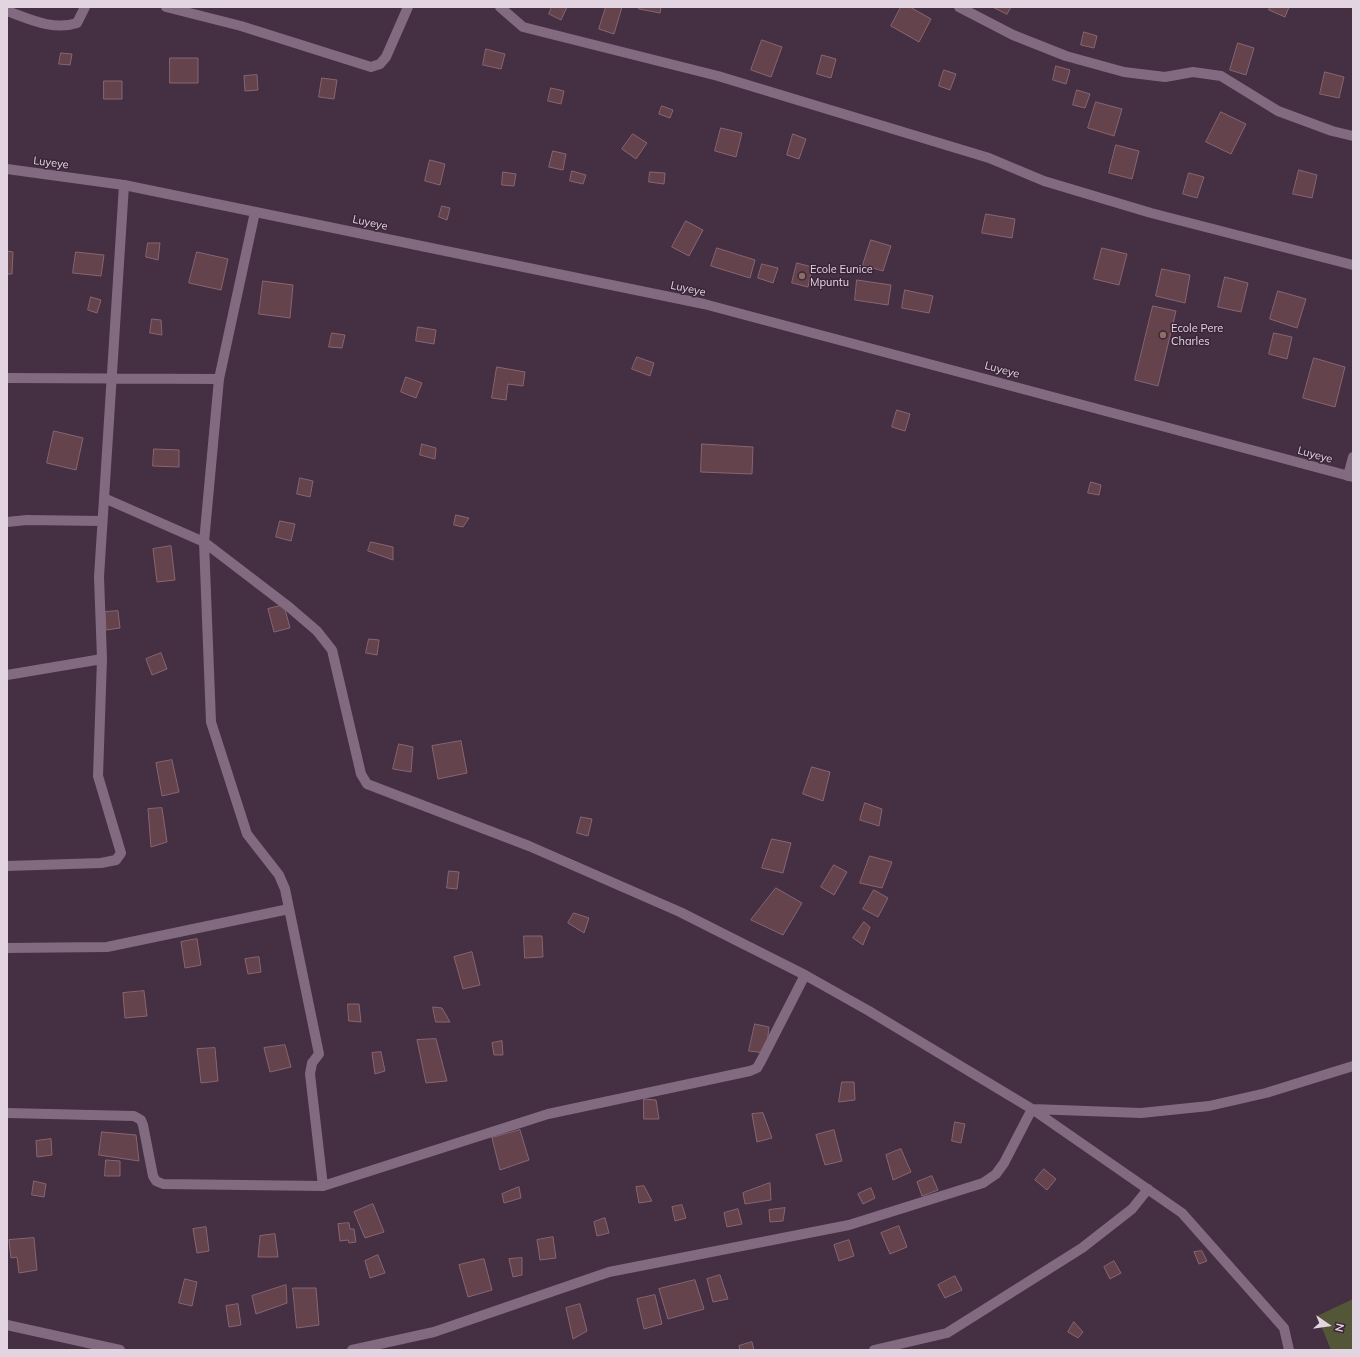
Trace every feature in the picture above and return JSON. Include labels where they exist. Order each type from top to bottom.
[{"type":"street","points":[[7,11],[46,24],[67,26],[77,23],[85,7]]},
{"type":"street","points":[[166,7],[241,26],[371,67],[380,64],[386,57],[408,7]]},
{"type":"street","points":[[500,7],[523,27],[718,76],[989,158],[1044,181],[1151,213],[1353,265]]},
{"type":"street","points":[[959,7],[1014,35],[1059,54],[1124,72],[1165,77],[1193,72],[1221,76],[1278,111],[1332,131],[1353,136]]},
{"type":"street","name":"Luyeye","points":[[7,169],[124,184],[704,304],[1351,477]]},
{"type":"street","points":[[7,866],[102,863],[116,860],[121,853],[98,776],[102,659],[99,578],[124,184]]},
{"type":"street","points":[[255,212],[219,379],[204,542],[211,722],[247,834],[279,875],[285,889],[319,1054],[312,1062],[310,1074],[323,1186]]},
{"type":"street","points":[[7,378],[219,379]]},
{"type":"street","points":[[1351,477],[1353,458]]},
{"type":"street","points":[[104,498],[204,542],[289,607],[317,631],[332,650],[362,774],[367,784],[528,846],[680,912],[805,975],[869,1011],[1032,1110],[1148,1189],[1182,1213],[1193,1223],[1284,1328],[1289,1350]]},
{"type":"street","points":[[7,522],[27,520],[102,521]]},
{"type":"street","points":[[7,675],[102,659]]},
{"type":"street","points":[[7,948],[107,948],[289,909]]},
{"type":"street","points":[[7,1113],[134,1116],[141,1120],[143,1125],[156,1181],[163,1184],[323,1186],[548,1114],[750,1071],[757,1068],[805,975]]},
{"type":"street","points":[[1032,1110],[1141,1113],[1208,1106],[1266,1093],[1353,1066]]},
{"type":"street","points":[[352,1350],[434,1332],[609,1272],[849,1225],[983,1183],[996,1174],[1032,1110]]},
{"type":"street","points":[[874,1350],[947,1333],[1082,1248],[1132,1209],[1148,1189]]},
{"type":"street","points":[[7,1325],[120,1350]]},
{"type":"green space","points":[[1353,1299],[1353,1350],[1331,1350],[1317,1316]]},
{"type":"building","points":[[552,7],[567,7],[561,20],[549,14]]},
{"type":"building","points":[[606,7],[622,7],[614,34],[599,29]]},
{"type":"building","points":[[639,7],[661,7],[660,13],[639,9]]},
{"type":"building","points":[[901,7],[910,7],[931,19],[919,42],[891,26]]},
{"type":"building","points":[[993,7],[1011,7],[1007,14]]},
{"type":"building","points":[[1270,7],[1289,7],[1285,17],[1269,10]]},
{"type":"building","points":[[1084,32],[1097,36],[1094,48],[1081,45]]},
{"type":"building","points":[[762,40],[782,47],[771,77],[751,70]]},
{"type":"building","points":[[1238,43],[1254,48],[1246,75],[1230,70]]},
{"type":"building","points":[[486,49],[505,54],[501,69],[483,65]]},
{"type":"building","points":[[61,53],[72,54],[70,65],[59,64]]},
{"type":"building","points":[[822,55],[836,59],[831,78],[817,74]]},
{"type":"building","points":[[170,58],[198,58],[198,83],[170,83]]},
{"type":"building","points":[[1056,66],[1070,70],[1066,84],[1053,80]]},
{"type":"building","points":[[944,70],[956,74],[950,90],[939,86]]},
{"type":"building","points":[[1325,72],[1344,77],[1339,98],[1320,94]]},
{"type":"building","points":[[257,75],[258,90],[245,91],[244,76]]},
{"type":"building","points":[[322,78],[337,80],[334,99],[319,97]]},
{"type":"building","points":[[104,81],[122,81],[122,99],[104,99]]},
{"type":"building","points":[[551,88],[564,91],[561,104],[548,101]]},
{"type":"building","points":[[1077,90],[1090,94],[1085,108],[1073,105]]},
{"type":"building","points":[[1096,102],[1122,109],[1114,136],[1088,128]]},
{"type":"building","points":[[662,106],[673,110],[670,118],[659,114]]},
{"type":"building","points":[[1221,112],[1246,124],[1231,154],[1206,142]]},
{"type":"building","points":[[721,128],[742,133],[736,157],[715,151]]},
{"type":"building","points":[[633,134],[647,143],[636,159],[622,149]]},
{"type":"building","points":[[793,134],[806,139],[799,159],[787,155]]},
{"type":"building","points":[[1116,145],[1139,151],[1132,179],[1109,173]]},
{"type":"building","points":[[553,151],[566,154],[563,170],[549,167]]},
{"type":"building","points":[[430,160],[445,164],[440,185],[425,181]]},
{"type":"building","points":[[1299,170],[1317,175],[1312,198],[1293,194]]},
{"type":"building","points":[[572,171],[586,175],[583,184],[570,181]]},
{"type":"building","points":[[503,172],[516,174],[514,186],[502,185]]},
{"type":"building","points":[[650,172],[665,173],[664,184],[649,182]]},
{"type":"building","points":[[1189,173],[1204,177],[1197,198],[1183,194]]},
{"type":"building","points":[[442,206],[450,208],[447,220],[439,217]]},
{"type":"building","points":[[986,214],[1015,219],[1012,238],[982,233]]},
{"type":"building","points":[[686,221],[703,230],[689,256],[672,247]]},
{"type":"building","points":[[871,240],[891,246],[883,271],[863,265]]},
{"type":"building","points":[[148,243],[160,243],[158,260],[146,257]]},
{"type":"building","points":[[717,248],[755,260],[750,278],[711,266]]},
{"type":"building","points":[[1102,248],[1127,254],[1119,285],[1094,279]]},
{"type":"building","points":[[7,251],[13,252],[12,274],[7,274]]},
{"type":"building","points":[[76,252],[104,255],[101,276],[73,273]]},
{"type":"building","points":[[197,252],[228,259],[221,290],[189,283]]},
{"type":"building","points":[[797,263],[812,267],[808,287],[792,283]]},
{"type":"building","points":[[762,264],[778,268],[773,283],[758,278]]},
{"type":"building","points":[[1162,269],[1190,275],[1185,303],[1156,296]]},
{"type":"building","points":[[1225,277],[1248,283],[1241,312],[1218,307]]},
{"type":"building","points":[[857,280],[891,285],[888,305],[855,300]]},
{"type":"building","points":[[263,281],[293,285],[290,318],[259,314]]},
{"type":"building","points":[[905,290],[933,296],[929,313],[902,308]]},
{"type":"building","points":[[1278,291],[1306,299],[1297,328],[1270,319]]},
{"type":"building","points":[[91,297],[101,300],[97,313],[88,310]]},
{"type":"building","points":[[1153,306],[1176,311],[1158,386],[1135,380]]},
{"type":"building","points":[[152,319],[161,320],[162,335],[150,333]]},
{"type":"building","points":[[418,327],[436,330],[434,344],[416,341]]},
{"type":"building","points":[[332,333],[345,335],[342,348],[329,347]]},
{"type":"building","points":[[1274,333],[1292,337],[1287,359],[1269,354]]},
{"type":"building","points":[[637,357],[654,363],[650,376],[632,369]]},
{"type":"building","points":[[1314,358],[1345,367],[1335,407],[1303,398]]},
{"type":"building","points":[[497,367],[525,372],[523,386],[508,384],[506,400],[492,398]]},
{"type":"building","points":[[406,377],[422,383],[416,398],[401,392]]},
{"type":"building","points":[[897,410],[910,414],[905,431],[892,427]]},
{"type":"building","points":[[54,431],[83,438],[76,470],[47,463]]},
{"type":"building","points":[[422,444],[436,448],[435,459],[420,455]]},
{"type":"building","points":[[702,444],[753,447],[752,474],[701,472]]},
{"type":"building","points":[[154,449],[179,450],[179,467],[153,466]]},
{"type":"building","points":[[300,478],[313,481],[310,497],[297,494]]},
{"type":"building","points":[[1091,482],[1101,485],[1099,495],[1088,493]]},
{"type":"building","points":[[456,515],[469,518],[463,527],[454,525]]},
{"type":"building","points":[[280,521],[295,524],[291,541],[276,537]]},
{"type":"building","points":[[371,542],[393,547],[393,560],[368,551]]},
{"type":"building","points":[[171,546],[175,580],[157,582],[153,549]]},
{"type":"building","points":[[284,605],[290,628],[274,632],[268,609]]},
{"type":"building","points":[[118,611],[120,628],[106,630],[105,612]]},
{"type":"building","points":[[369,639],[379,640],[377,655],[366,653]]},
{"type":"building","points":[[161,653],[167,669],[152,675],[146,659]]},
{"type":"building","points":[[461,741],[467,773],[438,779],[432,746]]},
{"type":"building","points":[[399,744],[413,747],[411,772],[393,769]]},
{"type":"building","points":[[172,760],[179,792],[162,796],[156,763]]},
{"type":"building","points":[[812,767],[830,772],[823,801],[803,794]]},
{"type":"building","points":[[865,803],[882,809],[879,826],[860,820]]},
{"type":"building","points":[[162,808],[167,842],[151,847],[148,809]]},
{"type":"building","points":[[581,817],[592,819],[588,836],[577,833]]},
{"type":"building","points":[[772,839],[791,843],[783,873],[762,868]]},
{"type":"building","points":[[870,856],[892,862],[882,888],[860,883]]},
{"type":"building","points":[[834,865],[847,872],[834,895],[821,887]]},
{"type":"building","points":[[449,871],[459,872],[457,889],[447,888]]},
{"type":"building","points":[[776,888],[802,903],[783,935],[751,920]]},
{"type":"building","points":[[874,890],[888,898],[878,917],[863,909]]},
{"type":"building","points":[[574,913],[589,918],[584,933],[568,923]]},
{"type":"building","points":[[864,922],[870,927],[863,945],[853,938]]},
{"type":"building","points":[[524,936],[542,936],[543,957],[525,958]]},
{"type":"building","points":[[197,939],[201,965],[185,968],[181,942]]},
{"type":"building","points":[[472,952],[480,985],[463,989],[454,957]]},
{"type":"building","points":[[259,957],[261,972],[248,974],[245,959]]},
{"type":"building","points":[[144,991],[147,1016],[125,1018],[123,993]]},
{"type":"building","points":[[348,1004],[359,1004],[361,1022],[349,1021]]},
{"type":"building","points":[[433,1007],[442,1008],[450,1022],[436,1022]]},
{"type":"building","points":[[755,1024],[769,1027],[766,1053],[749,1051]]},
{"type":"building","points":[[436,1039],[447,1081],[426,1083],[417,1040]]},
{"type":"building","points":[[502,1041],[503,1055],[494,1055],[492,1043]]},
{"type":"building","points":[[285,1045],[291,1067],[270,1072],[264,1048]]},
{"type":"building","points":[[215,1048],[218,1081],[201,1083],[197,1049]]},
{"type":"building","points":[[381,1052],[385,1071],[375,1074],[372,1053]]},
{"type":"building","points":[[842,1082],[854,1082],[855,1100],[839,1102]]},
{"type":"building","points":[[644,1099],[656,1100],[659,1119],[644,1119]]},
{"type":"building","points":[[763,1113],[772,1138],[757,1142],[752,1114]]},
{"type":"building","points":[[955,1122],[965,1124],[961,1143],[952,1141]]},
{"type":"building","points":[[520,1130],[529,1160],[500,1170],[492,1138]]},
{"type":"building","points":[[834,1130],[842,1161],[825,1165],[816,1135]]},
{"type":"building","points":[[102,1132],[136,1135],[139,1161],[99,1155]]},
{"type":"building","points":[[51,1139],[52,1155],[37,1157],[36,1141]]},
{"type":"building","points":[[901,1149],[911,1172],[893,1180],[886,1155]]},
{"type":"building","points":[[106,1160],[120,1161],[120,1176],[105,1176]]},
{"type":"building","points":[[1044,1169],[1056,1179],[1047,1190],[1035,1180]]},
{"type":"building","points":[[932,1176],[938,1190],[922,1196],[917,1182]]},
{"type":"building","points":[[34,1181],[46,1184],[44,1197],[32,1195]]},
{"type":"building","points":[[770,1183],[771,1200],[745,1204],[743,1193]]},
{"type":"building","points":[[644,1186],[652,1201],[639,1203],[636,1187]]},
{"type":"building","points":[[519,1187],[521,1198],[504,1203],[502,1194]]},
{"type":"building","points":[[871,1188],[875,1198],[863,1204],[858,1194]]},
{"type":"building","points":[[373,1204],[384,1232],[365,1238],[354,1212]]},
{"type":"building","points":[[682,1205],[686,1218],[675,1221],[672,1207]]},
{"type":"building","points":[[785,1208],[783,1221],[770,1222],[769,1210]]},
{"type":"building","points":[[738,1209],[742,1224],[727,1227],[724,1213]]},
{"type":"building","points":[[605,1218],[609,1233],[597,1236],[594,1222]]},
{"type":"building","points":[[349,1223],[350,1229],[354,1229],[356,1242],[349,1243],[348,1240],[340,1241],[338,1224]]},
{"type":"building","points":[[899,1226],[907,1247],[890,1254],[881,1233]]},
{"type":"building","points":[[206,1227],[209,1251],[197,1253],[193,1229]]},
{"type":"building","points":[[275,1234],[278,1257],[258,1257],[260,1236]]},
{"type":"building","points":[[553,1237],[556,1258],[540,1260],[537,1240]]},
{"type":"building","points":[[34,1238],[37,1270],[19,1273],[17,1257],[11,1258],[9,1240]]},
{"type":"building","points":[[849,1240],[854,1256],[839,1261],[834,1245]]},
{"type":"building","points":[[1202,1251],[1207,1261],[1199,1264],[1194,1252]]},
{"type":"building","points":[[378,1255],[385,1273],[370,1278],[365,1261]]},
{"type":"building","points":[[522,1258],[522,1275],[513,1277],[509,1259]]},
{"type":"building","points":[[484,1259],[492,1290],[468,1297],[459,1265]]},
{"type":"building","points":[[1114,1261],[1121,1273],[1110,1279],[1104,1267]]},
{"type":"building","points":[[720,1275],[728,1299],[713,1302],[707,1279]]},
{"type":"building","points":[[955,1276],[962,1290],[945,1298],[938,1285]]},
{"type":"building","points":[[185,1279],[197,1282],[192,1306],[179,1303]]},
{"type":"building","points":[[695,1280],[704,1309],[668,1319],[659,1289]]},
{"type":"building","points":[[286,1285],[287,1303],[256,1314],[252,1296]]},
{"type":"building","points":[[293,1288],[316,1288],[319,1325],[297,1328]]},
{"type":"building","points":[[655,1295],[662,1324],[644,1329],[637,1299]]},
{"type":"building","points":[[238,1304],[241,1325],[229,1327],[226,1306]]},
{"type":"building","points":[[580,1304],[587,1331],[573,1339],[566,1308]]},
{"type":"building","points":[[1074,1322],[1083,1332],[1078,1338],[1068,1332]]},
{"type":"building","points":[[752,1342],[754,1350],[740,1350],[739,1346]]},
{"type":"place","name":"Ecole Eunice Mpuntu","points":[[802,276]]},
{"type":"place","name":"Ecole Pere Charles","points":[[1163,335]]}]
